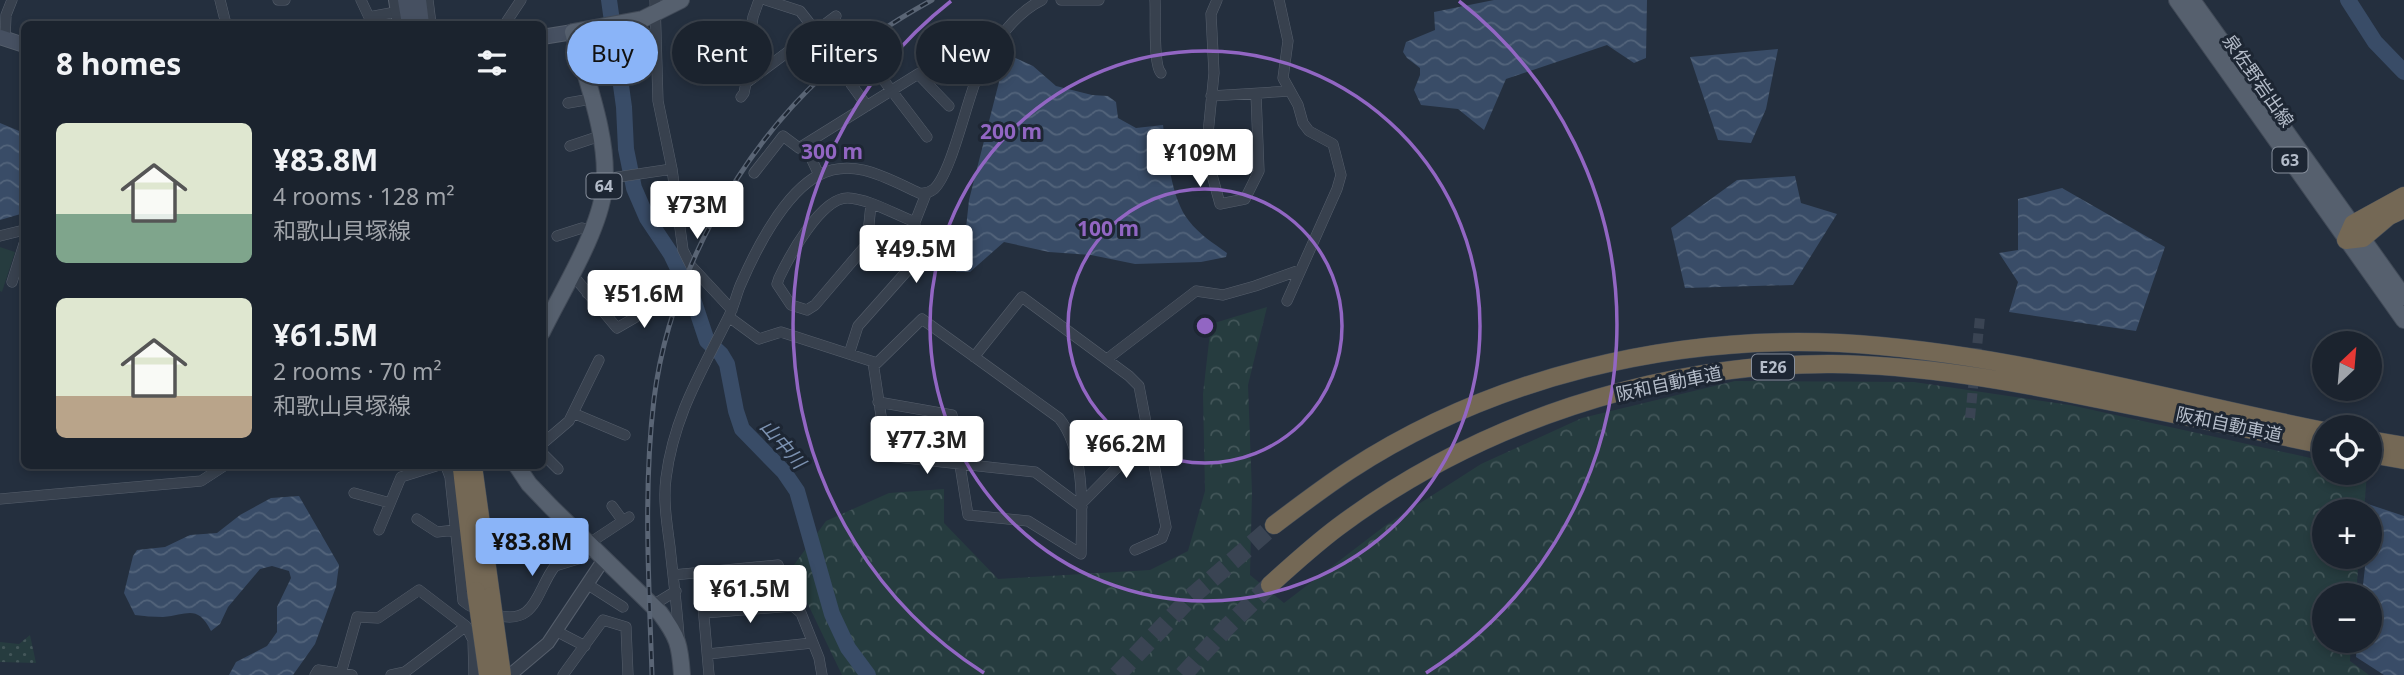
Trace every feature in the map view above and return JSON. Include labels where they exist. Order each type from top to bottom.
[{"type":"highway","points":[[2354,234],[2404,196]]},
{"type":"highway","points":[[2354,234],[2404,209]]},
{"type":"highway","name":"阪和自動車道","points":[[1274,525],[1352,468],[1437,424],[1501,395],[1603,364],[1695,348],[1785,342],[1842,344],[1936,354],[2067,376],[2312,428]]},
{"type":"highway","name":"阪和自動車道","points":[[1270,585],[1340,526],[1388,494],[1465,451],[1512,429],[1566,409],[1672,380],[1722,372],[1831,364],[1941,372],[2054,390],[2312,443]]},
{"type":"highway","points":[[2382,445],[2404,446]]},
{"type":"highway","points":[[2382,449],[2404,460]]},
{"type":"highway","points":[[463,469],[484,594],[502,675]]},
{"type":"highway","points":[[473,469],[488,675]]},
{"type":"main road","points":[[419,0],[422,21]]},
{"type":"main road","points":[[617,21],[681,0]]},
{"type":"main road","name":"泉佐野岩出線","points":[[2177,0],[2404,297]]},
{"type":"main road","name":"泉佐野岩出線","points":[[2192,0],[2354,234],[2404,320]]},
{"type":"main road","points":[[546,36],[567,33]]},
{"type":"main road","points":[[2,38],[21,44]]},
{"type":"main road","name":"64","points":[[546,324],[592,231],[610,178],[591,84]]},
{"type":"main road","points":[[520,469],[529,484],[653,606],[673,630],[680,644],[682,675]]},
{"type":"street","points":[[2,38],[3,12],[12,0]]},
{"type":"street","points":[[220,0],[225,21]]},
{"type":"street","points":[[278,0],[285,0]]},
{"type":"street","points":[[361,0],[369,17],[399,9]]},
{"type":"street","points":[[428,0],[431,21]]},
{"type":"street","points":[[507,21],[521,0]]},
{"type":"street","points":[[752,21],[759,0]]},
{"type":"street","points":[[766,0],[789,4],[800,11],[808,21]]},
{"type":"street","points":[[849,354],[859,326],[914,263],[915,222],[926,194],[940,180],[984,62],[1017,18],[1029,6],[1042,0]]},
{"type":"street","points":[[1061,0],[1099,0]]},
{"type":"street","points":[[1155,0],[1156,66],[1161,73]]},
{"type":"street","points":[[1217,0],[1211,14],[1214,73],[1207,144],[1209,164],[1220,204],[1245,199],[1259,171],[1256,94]]},
{"type":"street","points":[[1279,0],[1288,41],[1283,78],[1309,131],[1333,144],[1341,175],[1287,301]]},
{"type":"street","points":[[828,21],[836,16]]},
{"type":"street","points":[[772,63],[786,52]]},
{"type":"street","points":[[754,173],[783,136],[799,148],[918,74],[949,106]]},
{"type":"street","points":[[657,84],[681,241],[687,258],[697,273],[730,314],[760,339],[781,332],[877,363],[922,319],[1059,418],[1069,430],[1074,442],[1082,505],[1081,554],[1028,521],[968,514],[952,415],[878,402]]},
{"type":"street","points":[[740,97],[746,84]]},
{"type":"street","points":[[851,84],[867,106]]},
{"type":"street","points":[[887,84],[928,137]]},
{"type":"street","points":[[1210,96],[1290,91]]},
{"type":"street","points":[[568,103],[592,99]]},
{"type":"street","points":[[570,146],[600,136]]},
{"type":"street","points":[[805,145],[819,175]]},
{"type":"street","points":[[680,644],[666,512],[666,480],[674,436],[692,389],[773,221],[797,193],[819,175],[832,170],[857,167],[926,194]]},
{"type":"street","points":[[610,178],[671,169]]},
{"type":"street","points":[[871,204],[867,244],[815,305],[807,310],[791,305],[777,285],[804,231],[835,202],[841,198],[849,198],[871,204],[915,222]]},
{"type":"street","points":[[557,236],[582,228],[592,231]]},
{"type":"street","points":[[0,236],[21,231]]},
{"type":"street","points":[[12,282],[21,254]]},
{"type":"street","points":[[1107,359],[1196,291],[1223,295],[1300,270]]},
{"type":"street","points":[[571,273],[587,293],[617,328],[636,317],[638,312],[627,279],[587,293]]},
{"type":"street","points":[[974,356],[1022,297],[1107,359],[1139,386],[1166,527],[1162,538],[1135,550]]},
{"type":"street","points":[[546,441],[569,421],[599,360]]},
{"type":"street","points":[[873,362],[887,456],[1035,472],[1082,505]]},
{"type":"street","points":[[573,413],[612,434],[625,435]]},
{"type":"street","points":[[1082,505],[1148,436]]},
{"type":"street","points":[[546,457],[558,469]]},
{"type":"street","points":[[0,499],[201,481],[219,469]]},
{"type":"street","points":[[379,530],[401,477],[426,469]]},
{"type":"street","points":[[446,469],[463,601],[470,607],[501,617],[524,614],[535,604],[555,566],[595,551],[626,519],[612,506]]},
{"type":"street","points":[[354,493],[390,503]]},
{"type":"street","points":[[417,519],[437,531],[456,530]]},
{"type":"street","points":[[510,675],[548,643],[587,584],[595,551]]},
{"type":"street","points":[[673,575],[778,565],[793,606],[801,613],[820,658],[822,675]]},
{"type":"street","points":[[700,571],[709,675]]},
{"type":"street","points":[[587,584],[623,607]]},
{"type":"street","points":[[341,673],[357,617],[378,618],[419,590],[466,626],[473,640],[474,675]]},
{"type":"street","points":[[653,606],[676,591]]},
{"type":"street","points":[[704,613],[793,606]]},
{"type":"street","points":[[567,673],[603,620],[626,627],[628,675]]},
{"type":"street","points":[[391,675],[405,672],[466,626]]},
{"type":"street","points":[[556,631],[585,646]]},
{"type":"street","points":[[708,654],[812,643]]},
{"type":"street","points":[[315,675],[318,670],[352,675]]},
{"type":"green space","points":[[0,247],[15,252],[2,292],[0,291]]},
{"type":"green space","points":[[1267,307],[1248,385],[1252,492],[1250,575],[1284,603],[1386,525],[1481,464],[1582,418],[1735,381],[1914,382],[2070,405],[2312,458],[2312,485],[2366,485],[2365,499],[2312,499],[2312,569],[2358,569],[2357,583],[2312,583],[2312,653],[2350,653],[2350,661],[2369,675],[842,675],[791,569],[826,521],[889,493],[944,489],[944,523],[998,579],[1150,570],[1188,551],[1205,491],[1203,394],[1211,324]]},
{"type":"green space","points":[[30,635],[36,663],[0,662],[0,642],[19,644]]},
{"type":"water","points":[[1494,0],[1647,0],[1646,58],[1634,63],[1607,45],[1506,79],[1484,130],[1458,109],[1421,105],[1414,90],[1420,68],[1403,52],[1406,42],[1435,30],[1434,12]]},
{"type":"water","points":[[1778,49],[1766,109],[1751,143],[1718,140],[1690,57]]},
{"type":"water","points":[[1014,57],[1033,66],[1056,86],[1108,96],[1116,102],[1118,118],[1136,128],[1163,125],[1171,175],[1183,212],[1197,230],[1227,253],[1226,257],[1201,262],[1135,264],[1091,255],[1049,252],[1004,242],[970,272],[956,272],[955,263],[965,237],[969,200],[998,84],[1014,84]]},
{"type":"water","points":[[0,123],[21,132],[21,214],[0,220]]},
{"type":"water","points":[[1795,176],[1801,203],[1837,214],[1793,285],[1685,288],[1671,228],[1737,180]]},
{"type":"water","points":[[2062,188],[2165,247],[2136,331],[2009,312],[2018,282],[1999,253],[2018,250],[2018,199]]},
{"type":"water","points":[[299,496],[339,565],[336,587],[315,644],[293,675],[229,675],[236,662],[267,646],[277,632],[277,607],[291,578],[289,571],[272,566],[260,569],[228,607],[220,624],[211,631],[196,614],[163,617],[135,615],[124,593],[137,550],[165,547],[190,535],[217,533],[240,515],[271,498]]},
{"type":"water","points":[[2382,509],[2404,516],[2404,675],[2384,675],[2356,657],[2356,653],[2382,653],[2382,583],[2363,583],[2365,569],[2382,569]]},
{"type":"waterway","name":"山中川","points":[[609,0],[624,107],[626,149],[634,188],[647,218],[671,254],[694,302],[707,341],[727,364],[742,429],[784,472],[797,491],[832,614],[848,648],[868,675]]},
{"type":"waterway","points":[[2348,0],[2375,42],[2404,72]]},
{"type":"tunnel","points":[[1970,418],[1980,317]]},
{"type":"tunnel","points":[[1117,675],[1190,598],[1274,525]]},
{"type":"tunnel","points":[[1183,675],[1270,585]]},
{"type":"railway","points":[[652,675],[648,537],[654,399],[662,354],[692,264],[712,221],[737,179],[764,140],[794,104],[852,52],[932,0]]}]
